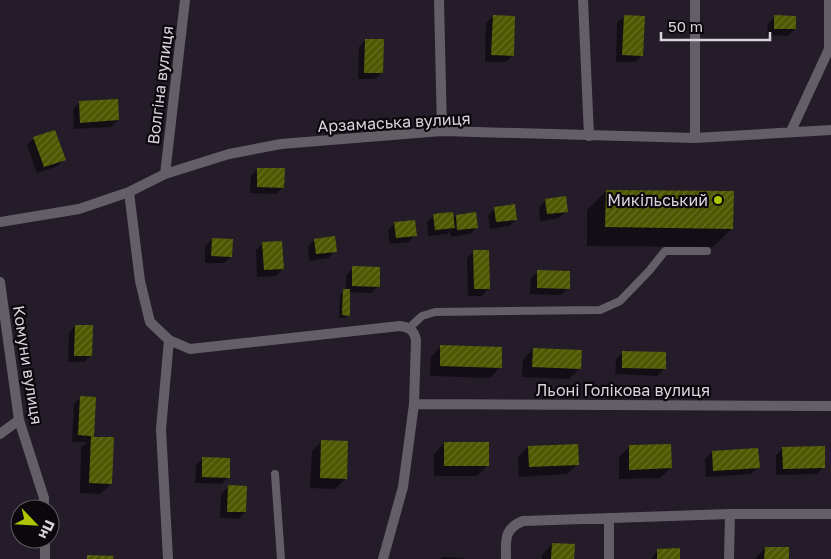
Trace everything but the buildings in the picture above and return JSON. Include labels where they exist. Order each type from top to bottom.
[{"type":"street","name":"Волгіна вулиця","points":[[165,174],[185,0]]},
{"type":"street","points":[[439,0],[442,131]]},
{"type":"street","points":[[583,0],[589,136]]},
{"type":"street","points":[[694,0],[695,138]]},
{"type":"street","points":[[791,131],[829,49],[829,0]]},
{"type":"street","name":"Арзамаська вулиця","points":[[0,222],[78,209],[129,192],[165,174],[229,154],[281,144],[442,131],[695,138],[831,130]]},
{"type":"street","points":[[129,192],[140,281],[150,322],[169,340],[190,348],[400,326],[409,328],[412,331],[416,340],[414,404],[403,487],[383,559]]},
{"type":"street","name":"Комуни вулиця","points":[[0,282],[19,420],[44,499]]},
{"type":"street","points":[[168,559],[161,428],[169,340]]},
{"type":"street","name":"Льоні Голікова вулиця","points":[[414,404],[831,406]]},
{"type":"street","points":[[0,434],[19,420]]},
{"type":"street","points":[[506,559],[506,540],[510,529],[515,524],[523,521],[730,514],[831,514]]},
{"type":"street","points":[[729,559],[730,514]]},
{"type":"street","points":[[609,518],[609,559]]},
{"type":"lane","points":[[409,328],[422,316],[435,312],[600,310],[620,300],[649,271],[665,251],[706,251]]},
{"type":"lane","points":[[275,474],[281,559]]},
{"type":"place","name":"Микільський","points":[[718,200]]}]
